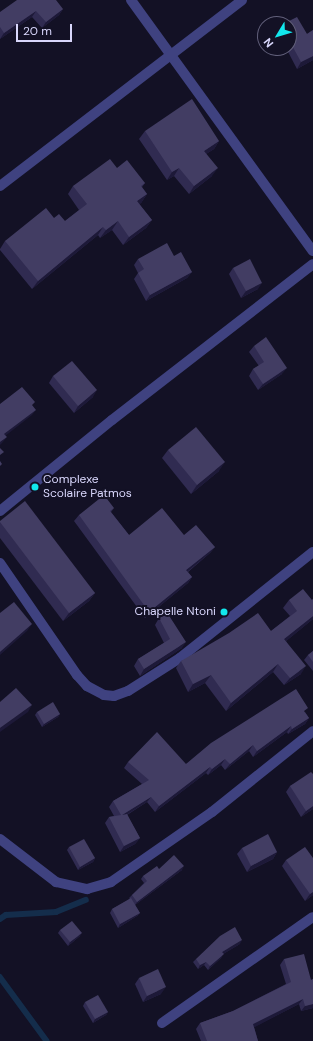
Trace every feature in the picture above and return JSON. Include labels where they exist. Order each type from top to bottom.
[{"type":"street","points":[[132,0],[313,251]]},
{"type":"street","points":[[0,186],[151,72],[242,0]]},
{"type":"street","points":[[0,511],[112,420],[313,264]]},
{"type":"street","points":[[0,563],[77,674],[87,686],[104,695],[114,696],[128,691],[180,658],[313,552]]},
{"type":"street","points":[[0,839],[56,882],[87,889],[111,882],[212,812],[313,731]]},
{"type":"street","points":[[162,1023],[313,917]]},
{"type":"building","points":[[17,0],[56,0],[63,9],[46,22],[36,11],[4,33],[0,27],[0,12]]},
{"type":"building","points":[[297,17],[307,34],[313,30],[313,56],[301,62],[297,55]]},
{"type":"building","points":[[192,99],[219,141],[204,151],[218,168],[194,186],[179,168],[172,172],[145,131]]},
{"type":"building","points":[[110,159],[117,168],[127,160],[145,183],[141,186],[147,194],[137,201],[152,220],[129,237],[118,221],[106,230],[103,227],[38,281],[5,241],[46,208],[54,218],[59,214],[65,221],[87,204],[73,186]]},
{"type":"building","points":[[167,243],[174,256],[181,252],[192,272],[150,295],[138,273],[144,269],[138,259]]},
{"type":"building","points":[[250,259],[262,283],[246,291],[233,268]]},
{"type":"building","points":[[266,337],[287,368],[263,384],[253,369],[264,362],[254,346]]},
{"type":"building","points":[[72,361],[97,390],[78,406],[53,376]]},
{"type":"building","points":[[22,387],[35,402],[32,405],[36,410],[4,434],[7,437],[0,442],[0,404]]},
{"type":"building","points":[[196,427],[225,462],[197,485],[168,450]]},
{"type":"building","points":[[0,448],[4,452],[0,455]]},
{"type":"building","points":[[104,495],[114,508],[110,511],[129,535],[162,508],[184,535],[196,525],[215,547],[186,570],[192,577],[149,612],[79,515]]},
{"type":"building","points":[[25,501],[95,593],[69,613],[0,522]]},
{"type":"building","points":[[303,589],[312,600],[313,599],[313,616],[284,639],[306,666],[290,678],[278,664],[231,703],[211,675],[193,684],[181,661],[229,633],[258,613],[271,631],[297,611],[289,600]]},
{"type":"building","points":[[14,602],[32,624],[0,652],[0,613]]},
{"type":"building","points":[[168,614],[186,642],[144,669],[138,659],[170,639],[159,618]]},
{"type":"building","points":[[313,651],[313,662],[308,655]]},
{"type":"building","points":[[16,688],[32,705],[0,728],[0,702]]},
{"type":"building","points":[[296,689],[308,708],[304,711],[309,718],[292,729],[291,726],[257,751],[253,745],[230,764],[225,759],[212,769],[210,767],[159,806],[151,797],[122,815],[127,814],[140,838],[124,846],[109,817],[121,815],[113,801],[149,780],[128,762],[157,732],[186,764],[211,743]]},
{"type":"building","points":[[53,702],[60,714],[44,724],[37,712]]},
{"type":"building","points":[[311,772],[313,774],[313,806],[306,811],[290,786]]},
{"type":"building","points":[[268,834],[277,852],[251,866],[242,848]]},
{"type":"building","points":[[84,839],[95,858],[80,867],[69,847]]},
{"type":"building","points":[[305,847],[313,858],[313,892],[310,894],[286,860]]},
{"type":"building","points":[[174,855],[184,866],[137,902],[132,895],[147,881],[143,876],[157,866],[159,869]]},
{"type":"building","points":[[131,898],[140,913],[120,924],[112,909]]},
{"type":"building","points":[[72,921],[82,933],[70,942],[60,930]]},
{"type":"building","points":[[235,927],[242,940],[222,952],[224,954],[210,966],[206,962],[200,965],[196,959],[220,936]]},
{"type":"building","points":[[304,954],[311,980],[313,979],[313,1004],[305,1006],[303,999],[253,1024],[258,1041],[207,1041],[200,1023],[233,1011],[291,982],[284,959]]},
{"type":"building","points":[[158,969],[166,987],[147,996],[139,978]]},
{"type":"building","points":[[98,995],[108,1012],[95,1019],[85,1002]]},
{"type":"waterway","points":[[0,919],[6,915],[56,912],[86,900]]},
{"type":"waterway","points":[[0,977],[47,1041]]},
{"type":"place","name":"Complexe Scolaire Patmos","points":[[35,487]]},
{"type":"place","name":"Chapelle Ntoni","points":[[224,612]]}]
